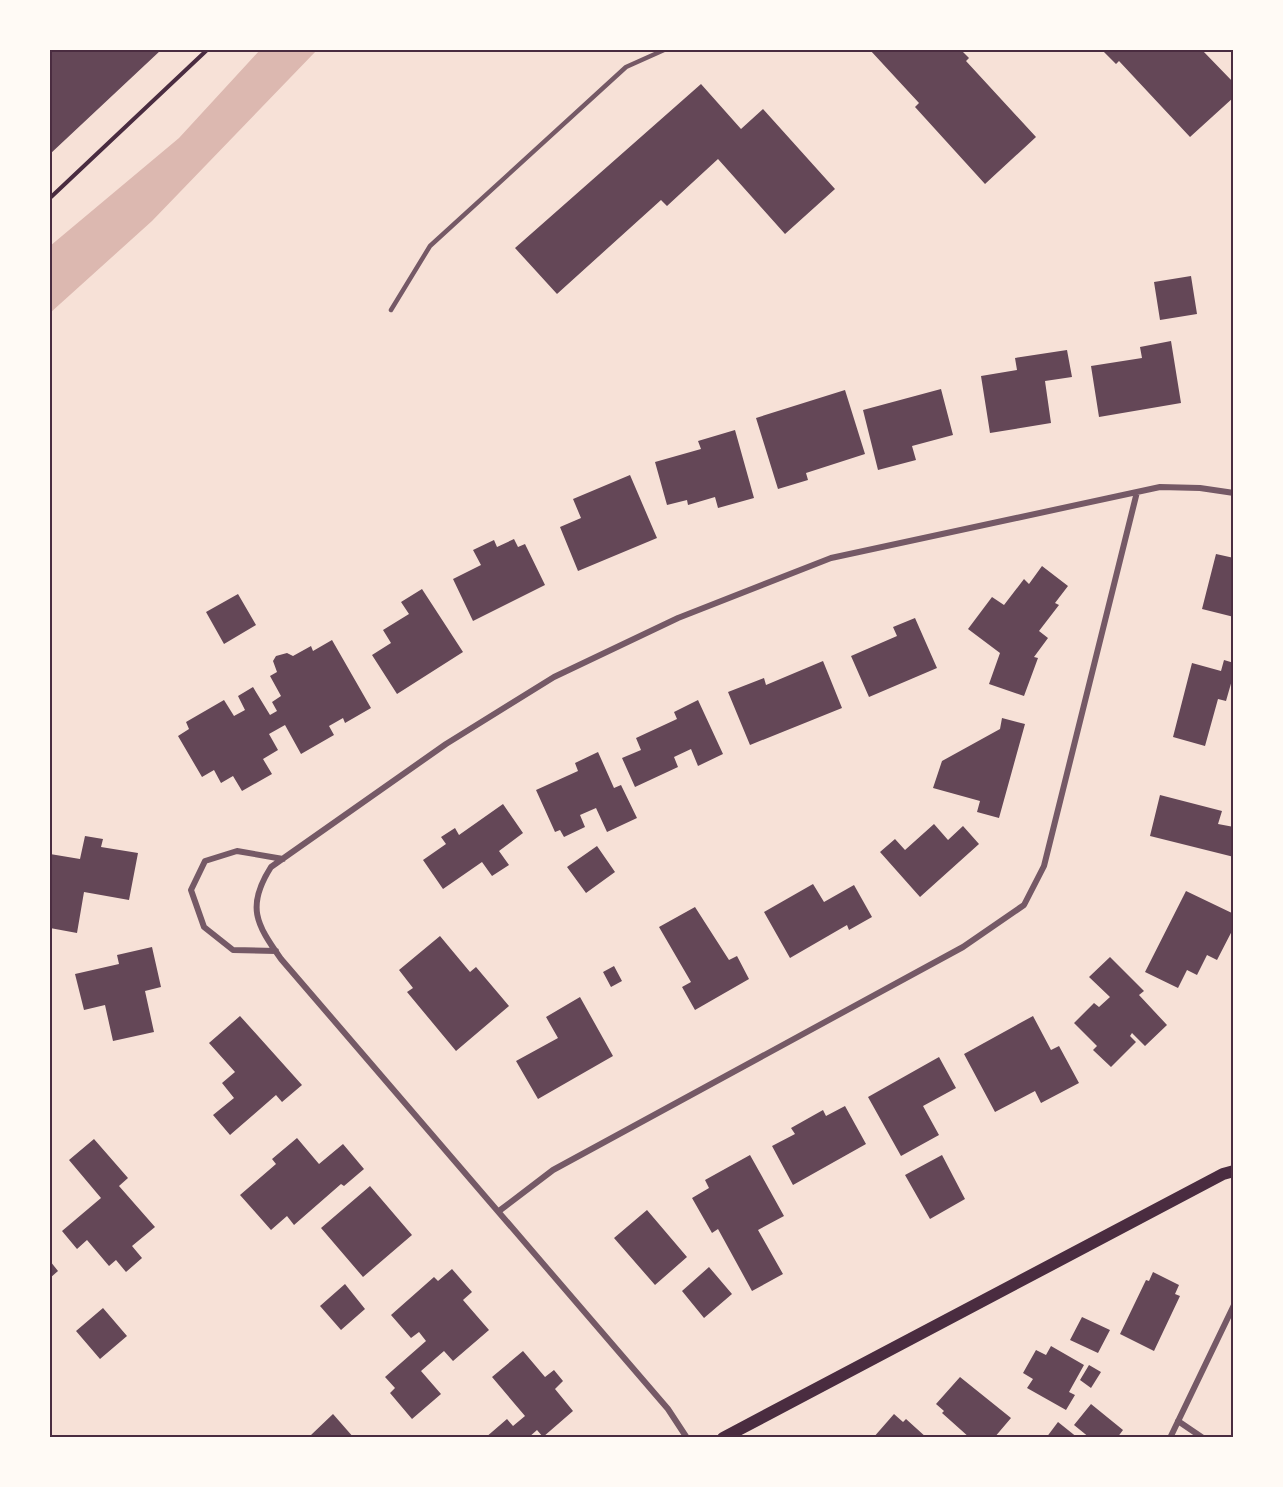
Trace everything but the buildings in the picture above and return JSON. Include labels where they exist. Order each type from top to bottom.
[{"type":"main road","points":[[723,1437],[1223,1174],[1233,1171]]},
{"type":"street","points":[[687,1437],[668,1409],[276,951],[262,932],[256,911],[258,887],[271,867],[446,744],[554,677],[678,618],[831,558],[1160,487],[1200,488],[1233,493]]},
{"type":"street","points":[[499,1211],[553,1170],[963,946],[1024,905],[1044,866],[1137,492]]},
{"type":"street","points":[[276,951],[233,950],[204,927],[190,890],[205,861],[237,851],[283,859]]},
{"type":"street","points":[[1170,1437],[1233,1305]]},
{"type":"street","points":[[1178,1421],[1203,1437]]},
{"type":"lane","points":[[391,310],[430,246],[626,67],[664,50]]},
{"type":"path","points":[[50,198],[207,50]]},
{"type":"shaded area","points":[[260,50],[317,50],[152,221],[50,313],[50,246],[179,138]]}]
